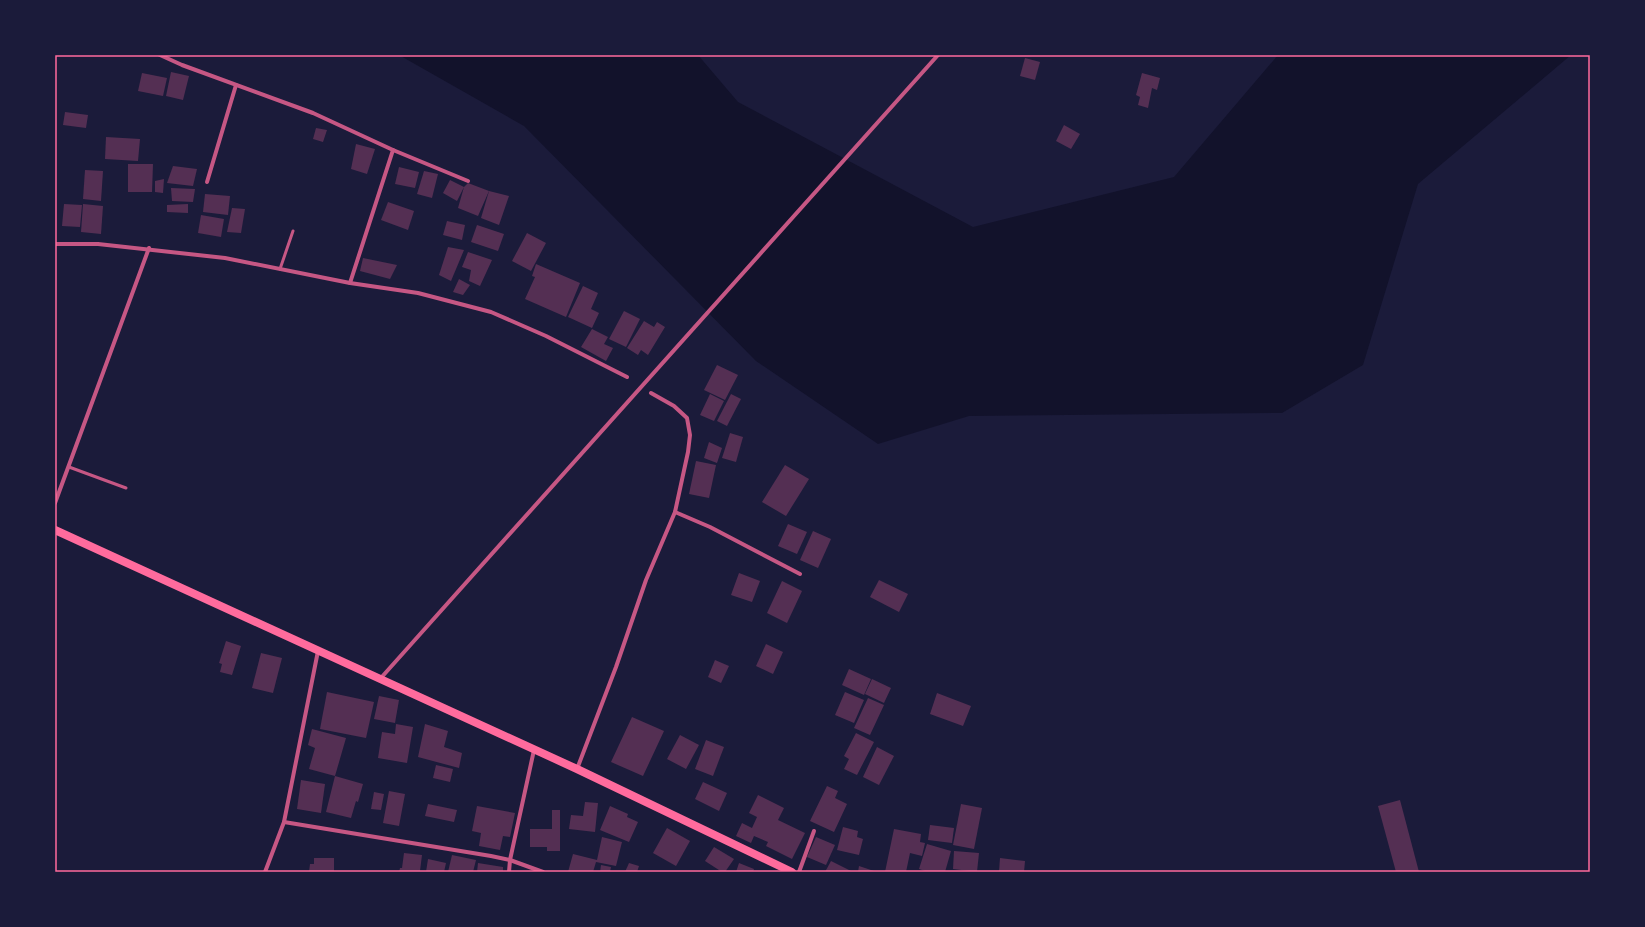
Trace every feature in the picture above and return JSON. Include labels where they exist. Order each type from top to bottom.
[{"type":"main road","points":[[55,530],[577,769],[792,872]]},
{"type":"street","points":[[160,55],[313,113],[393,150],[468,180]]},
{"type":"street","points":[[380,679],[938,55]]},
{"type":"street","points":[[207,182],[236,85]]},
{"type":"street","points":[[350,283],[393,150]]},
{"type":"street","points":[[55,244],[98,244],[149,248],[225,258],[350,283],[418,293],[491,312],[546,336],[627,377]]},
{"type":"street","points":[[55,503],[149,248]]},
{"type":"street","points":[[577,769],[646,580],[675,512],[689,446],[690,435],[687,418],[674,406],[651,393]]},
{"type":"street","points":[[675,512],[710,527],[800,574]]},
{"type":"street","points":[[266,872],[284,822],[318,651]]},
{"type":"street","points":[[509,872],[510,860],[534,750]]},
{"type":"street","points":[[284,822],[438,846],[510,860],[543,872]]},
{"type":"street","points":[[799,872],[814,831]]},
{"type":"lane","points":[[280,269],[293,231]]},
{"type":"lane","points":[[69,467],[126,488]]},
{"type":"shaded area","points":[[399,55],[698,55],[738,102],[973,227],[1174,177],[1278,55],[1571,55],[1418,184],[1363,365],[1282,413],[969,416],[878,444],[756,361],[524,126]]},
{"type":"building","points":[[1025,58],[1040,62],[1035,80],[1020,76]]},
{"type":"building","points":[[171,72],[189,76],[183,100],[166,96]]},
{"type":"building","points":[[142,73],[167,78],[163,96],[138,91]]},
{"type":"building","points":[[1142,73],[1160,78],[1157,90],[1152,88],[1148,108],[1138,105],[1140,97],[1136,95]]},
{"type":"building","points":[[65,112],[88,115],[86,128],[63,125]]},
{"type":"building","points":[[1064,125],[1080,134],[1071,149],[1056,141]]},
{"type":"building","points":[[316,128],[327,130],[323,142],[313,139]]},
{"type":"building","points":[[106,137],[140,139],[138,161],[105,159]]},
{"type":"building","points":[[356,144],[375,149],[367,174],[351,169]]},
{"type":"building","points":[[128,164],[153,164],[152,192],[128,192]]},
{"type":"building","points":[[173,166],[197,169],[193,186],[167,183]]},
{"type":"building","points":[[399,167],[419,172],[415,188],[395,184]]},
{"type":"building","points":[[85,170],[103,171],[101,201],[83,199]]},
{"type":"building","points":[[424,171],[438,174],[432,198],[417,194]]},
{"type":"building","points":[[164,179],[163,193],[155,192],[155,181]]},
{"type":"building","points":[[450,180],[464,187],[457,201],[443,193]]},
{"type":"building","points":[[468,183],[489,191],[478,216],[458,208],[464,187]]},
{"type":"building","points":[[171,188],[195,189],[193,202],[172,201]]},
{"type":"building","points":[[489,191],[509,196],[499,225],[481,218]]},
{"type":"building","points":[[205,194],[230,196],[228,215],[203,212]]},
{"type":"building","points":[[388,202],[414,211],[408,230],[381,220]]},
{"type":"building","points":[[64,204],[82,205],[80,227],[62,226]]},
{"type":"building","points":[[83,204],[103,206],[101,234],[81,232]]},
{"type":"building","points":[[188,204],[188,213],[167,212],[167,205]]},
{"type":"building","points":[[232,208],[245,209],[241,233],[227,232]]},
{"type":"building","points":[[201,215],[224,219],[221,237],[198,233]]},
{"type":"building","points":[[447,221],[465,225],[462,240],[443,235]]},
{"type":"building","points":[[477,225],[504,234],[498,251],[471,242]]},
{"type":"building","points":[[527,233],[546,243],[531,271],[512,261]]},
{"type":"building","points":[[448,247],[464,250],[451,281],[439,275]]},
{"type":"building","points":[[468,252],[492,260],[480,286],[469,281],[471,270],[462,267]]},
{"type":"building","points":[[363,258],[397,265],[390,279],[360,271]]},
{"type":"building","points":[[536,264],[580,283],[566,317],[525,299],[535,277],[532,276]]},
{"type":"building","points":[[459,279],[470,285],[463,295],[453,292]]},
{"type":"building","points":[[583,286],[598,293],[591,309],[599,313],[592,328],[568,317]]},
{"type":"building","points":[[624,311],[640,319],[626,347],[609,339]]},
{"type":"building","points":[[644,321],[654,327],[657,322],[665,327],[648,355],[641,350],[638,355],[627,348]]},
{"type":"building","points":[[592,329],[608,337],[604,344],[613,348],[606,361],[581,347]]},
{"type":"building","points":[[717,365],[738,375],[725,400],[704,390]]},
{"type":"building","points":[[710,394],[724,401],[714,421],[700,415]]},
{"type":"building","points":[[731,394],[741,399],[727,426],[717,421]]},
{"type":"building","points":[[730,433],[743,437],[736,462],[722,458]]},
{"type":"building","points":[[709,442],[722,448],[717,463],[704,458]]},
{"type":"building","points":[[696,461],[716,465],[709,498],[689,494]]},
{"type":"building","points":[[785,465],[809,479],[786,516],[762,502]]},
{"type":"building","points":[[788,524],[807,532],[797,554],[778,546]]},
{"type":"building","points":[[813,531],[831,539],[818,568],[800,560]]},
{"type":"building","points":[[739,573],[760,581],[752,602],[731,595]]},
{"type":"building","points":[[879,580],[908,594],[899,612],[870,597]]},
{"type":"building","points":[[782,581],[802,591],[787,623],[767,613]]},
{"type":"building","points":[[226,641],[241,646],[232,675],[220,672],[222,664],[219,663]]},
{"type":"building","points":[[766,644],[783,652],[773,674],[756,666]]},
{"type":"building","points":[[261,653],[282,658],[273,693],[252,688]]},
{"type":"building","points":[[715,660],[729,666],[721,683],[708,677]]},
{"type":"building","points":[[849,669],[871,679],[864,695],[842,685]]},
{"type":"building","points":[[872,679],[891,688],[884,703],[865,694]]},
{"type":"building","points":[[327,692],[374,702],[366,738],[320,729]]},
{"type":"building","points":[[845,692],[864,700],[854,723],[835,715]]},
{"type":"building","points":[[937,693],[971,706],[963,726],[930,714]]},
{"type":"building","points":[[379,696],[399,700],[395,723],[374,719]]},
{"type":"building","points":[[868,698],[884,705],[870,735],[854,728]]},
{"type":"building","points":[[632,717],[664,731],[643,776],[611,762]]},
{"type":"building","points":[[396,724],[413,727],[407,763],[378,758],[382,732],[395,734]]},
{"type":"building","points":[[425,724],[448,731],[444,747],[462,753],[459,768],[418,757]]},
{"type":"building","points":[[312,729],[346,738],[335,776],[309,769],[315,748],[308,745]]},
{"type":"building","points":[[856,733],[874,742],[857,775],[844,769],[849,759],[844,756]]},
{"type":"building","points":[[680,735],[699,745],[686,769],[667,759]]},
{"type":"building","points":[[706,740],[724,747],[713,776],[695,769]]},
{"type":"building","points":[[877,747],[894,756],[879,785],[863,777]]},
{"type":"building","points":[[436,765],[453,769],[450,782],[433,778]]},
{"type":"building","points":[[335,776],[363,784],[358,802],[356,801],[351,818],[326,812]]},
{"type":"building","points":[[301,780],[325,784],[321,813],[297,809]]},
{"type":"building","points":[[703,782],[727,793],[719,811],[695,799]]},
{"type":"building","points":[[827,786],[838,791],[835,798],[847,804],[834,832],[810,821]]},
{"type":"building","points":[[389,791],[405,794],[399,826],[383,823]]},
{"type":"building","points":[[374,792],[384,794],[381,810],[371,809]]},
{"type":"building","points":[[758,795],[784,808],[778,820],[805,833],[792,859],[766,846],[768,842],[754,836],[751,843],[736,836],[742,823],[752,828],[757,817],[749,813]]},
{"type":"building","points":[[1400,800],[1419,872],[1396,872],[1378,806]]},
{"type":"building","points":[[585,802],[598,803],[595,832],[569,829],[571,815],[583,816]]},
{"type":"building","points":[[428,804],[457,810],[454,822],[425,816]]},
{"type":"building","points":[[961,804],[982,808],[974,849],[953,845]]},
{"type":"building","points":[[477,806],[515,813],[510,837],[503,836],[500,850],[479,846],[481,833],[472,831]]},
{"type":"building","points":[[610,806],[628,814],[627,817],[638,822],[629,842],[600,830]]},
{"type":"building","points":[[552,810],[560,810],[560,851],[547,851],[547,847],[530,847],[530,829],[552,829]]},
{"type":"building","points":[[930,825],[954,828],[952,843],[928,840]]},
{"type":"building","points":[[843,827],[858,831],[857,837],[863,839],[859,855],[837,850]]},
{"type":"building","points":[[667,828],[690,841],[676,866],[653,853]]},
{"type":"building","points":[[894,829],[921,834],[920,842],[925,843],[922,856],[910,853],[906,872],[885,872]]},
{"type":"building","points":[[602,837],[622,842],[616,866],[596,862],[593,872],[568,872],[573,854],[597,860]]},
{"type":"building","points":[[816,837],[835,845],[826,865],[807,857]]},
{"type":"building","points":[[927,844],[951,851],[945,872],[924,872],[925,871],[919,869]]},
{"type":"building","points":[[714,847],[734,859],[725,872],[722,872],[705,861]]},
{"type":"building","points":[[954,851],[979,853],[977,872],[953,869]]},
{"type":"building","points":[[404,853],[422,855],[420,871],[424,872],[399,872],[400,868],[402,868]]},
{"type":"building","points":[[452,855],[476,860],[473,872],[448,872]]},
{"type":"building","points":[[314,858],[334,858],[334,872],[309,872],[310,864],[314,864]]},
{"type":"building","points":[[1000,858],[1025,861],[1024,872],[999,872]]},
{"type":"building","points":[[428,859],[446,863],[444,872],[426,872]]},
{"type":"building","points":[[831,861],[853,872],[825,872]]},
{"type":"building","points":[[478,863],[503,867],[503,872],[477,872]]},
{"type":"building","points":[[629,863],[639,866],[637,872],[625,872]]},
{"type":"building","points":[[739,863],[754,869],[753,872],[736,872]]},
{"type":"building","points":[[601,865],[611,867],[610,872],[600,872]]},
{"type":"building","points":[[859,866],[877,872],[858,872]]}]
